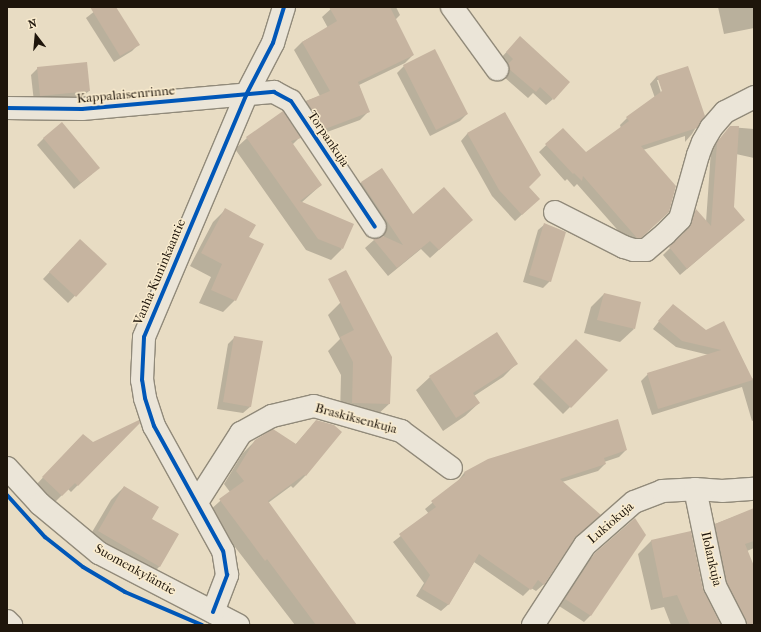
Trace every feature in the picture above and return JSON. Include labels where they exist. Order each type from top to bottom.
[{"type":"street","name":"Vanha Kuninkaantie","points":[[213,612],[227,575],[223,551],[154,426],[145,398],[142,380],[144,337],[246,95],[273,43],[284,7]]},
{"type":"street","points":[[452,7],[497,69]]},
{"type":"street","name":"Torpankuja","points":[[246,95],[274,92],[291,101],[375,227]]},
{"type":"street","name":"Kappalaisenrinne","points":[[7,108],[82,110],[246,95]]},
{"type":"street","points":[[555,212],[602,238],[634,250],[646,250],[680,219],[698,155],[711,128],[725,112],[754,97]]},
{"type":"street","name":"Braskiksenkuja","points":[[197,502],[241,433],[272,416],[314,406],[401,431],[451,468]]},
{"type":"street","name":"Suomenkyläntie","points":[[7,468],[40,504],[100,553],[238,625]]},
{"type":"street","name":"Lukiokuja","points":[[533,625],[585,545],[634,502],[662,491],[696,489],[722,492],[754,490]]},
{"type":"street","name":"Ilolankuja","points":[[696,489],[716,586],[735,625]]},
{"type":"street","points":[[7,621],[11,625]]},
{"type":"building","points":[[90,7],[116,7],[140,45],[120,56]]},
{"type":"building","points":[[329,7],[390,7],[414,55],[358,82],[370,112],[325,129],[306,101],[330,91],[302,42],[337,21]]},
{"type":"building","points":[[520,36],[570,82],[554,100],[540,87],[536,92],[509,69],[508,64],[513,59],[506,52]]},
{"type":"building","points":[[435,49],[468,114],[436,130],[403,65]]},
{"type":"building","points":[[87,62],[90,91],[40,96],[37,67]]},
{"type":"building","points":[[688,66],[705,116],[697,128],[641,146],[676,186],[669,212],[641,238],[637,238],[583,176],[582,181],[574,173],[573,174],[545,144],[563,128],[586,152],[629,121],[626,117],[662,91],[657,76]]},
{"type":"building","points":[[283,111],[301,138],[291,141],[322,185],[300,201],[354,224],[343,249],[318,239],[246,137]]},
{"type":"building","points":[[505,112],[541,175],[529,187],[540,199],[522,215],[499,190],[467,133]]},
{"type":"building","points":[[62,122],[100,168],[81,183],[43,138]]},
{"type":"building","points":[[730,126],[739,126],[734,207],[745,220],[687,269],[669,247],[689,228],[696,209],[711,226],[717,142]]},
{"type":"building","points":[[382,168],[413,214],[444,187],[473,220],[439,250],[430,241],[397,268],[373,239],[383,236],[403,245],[361,182]]},
{"type":"building","points":[[225,208],[256,225],[249,237],[264,244],[236,301],[211,290],[222,264],[201,253]]},
{"type":"building","points":[[544,223],[566,232],[551,282],[529,275]]},
{"type":"building","points":[[80,239],[107,264],[76,297],[49,272]]},
{"type":"building","points":[[346,270],[392,357],[390,404],[352,403],[353,362],[340,337],[354,330],[328,279]]},
{"type":"building","points":[[604,293],[641,302],[635,329],[597,320]]},
{"type":"building","points":[[673,304],[706,330],[724,321],[753,380],[658,409],[647,373],[721,350],[682,341],[658,321]]},
{"type":"building","points":[[497,332],[518,364],[473,393],[480,403],[456,418],[429,376]]},
{"type":"building","points":[[234,336],[263,341],[251,407],[223,402]]},
{"type":"building","points":[[576,339],[608,370],[571,408],[539,377]]},
{"type":"building","points":[[618,419],[627,450],[604,458],[606,464],[560,479],[601,515],[575,538],[544,585],[538,580],[531,590],[479,554],[449,605],[422,589],[430,575],[399,534],[436,507],[431,501],[465,475],[464,472],[488,459]]},
{"type":"building","points":[[139,420],[140,423],[78,486],[75,483],[62,496],[42,477],[83,434],[93,442]]},
{"type":"building","points":[[316,420],[334,425],[342,432],[306,476],[304,475],[268,501],[357,625],[316,625],[267,559],[265,561],[219,499],[244,481],[236,471],[255,440],[273,429],[296,444]]},
{"type":"building","points":[[124,486],[159,507],[152,519],[179,534],[160,567],[98,531]]},
{"type":"building","points":[[754,508],[754,541],[745,544],[754,566],[754,625],[747,625],[727,582],[715,524]]},
{"type":"building","points":[[635,518],[646,535],[591,616],[565,599],[595,553]]},
{"type":"building","points":[[691,531],[703,589],[721,625],[690,625],[677,595],[663,598],[651,540]]},
{"type":"cycle path","points":[[213,612],[227,575],[223,551],[154,426],[145,398],[142,380],[144,337],[246,95],[273,43],[284,7]]},
{"type":"cycle path","points":[[7,108],[82,109],[274,92],[291,101],[375,227]]},
{"type":"cycle path","points":[[7,495],[45,537],[83,567],[125,592],[202,625]]}]
